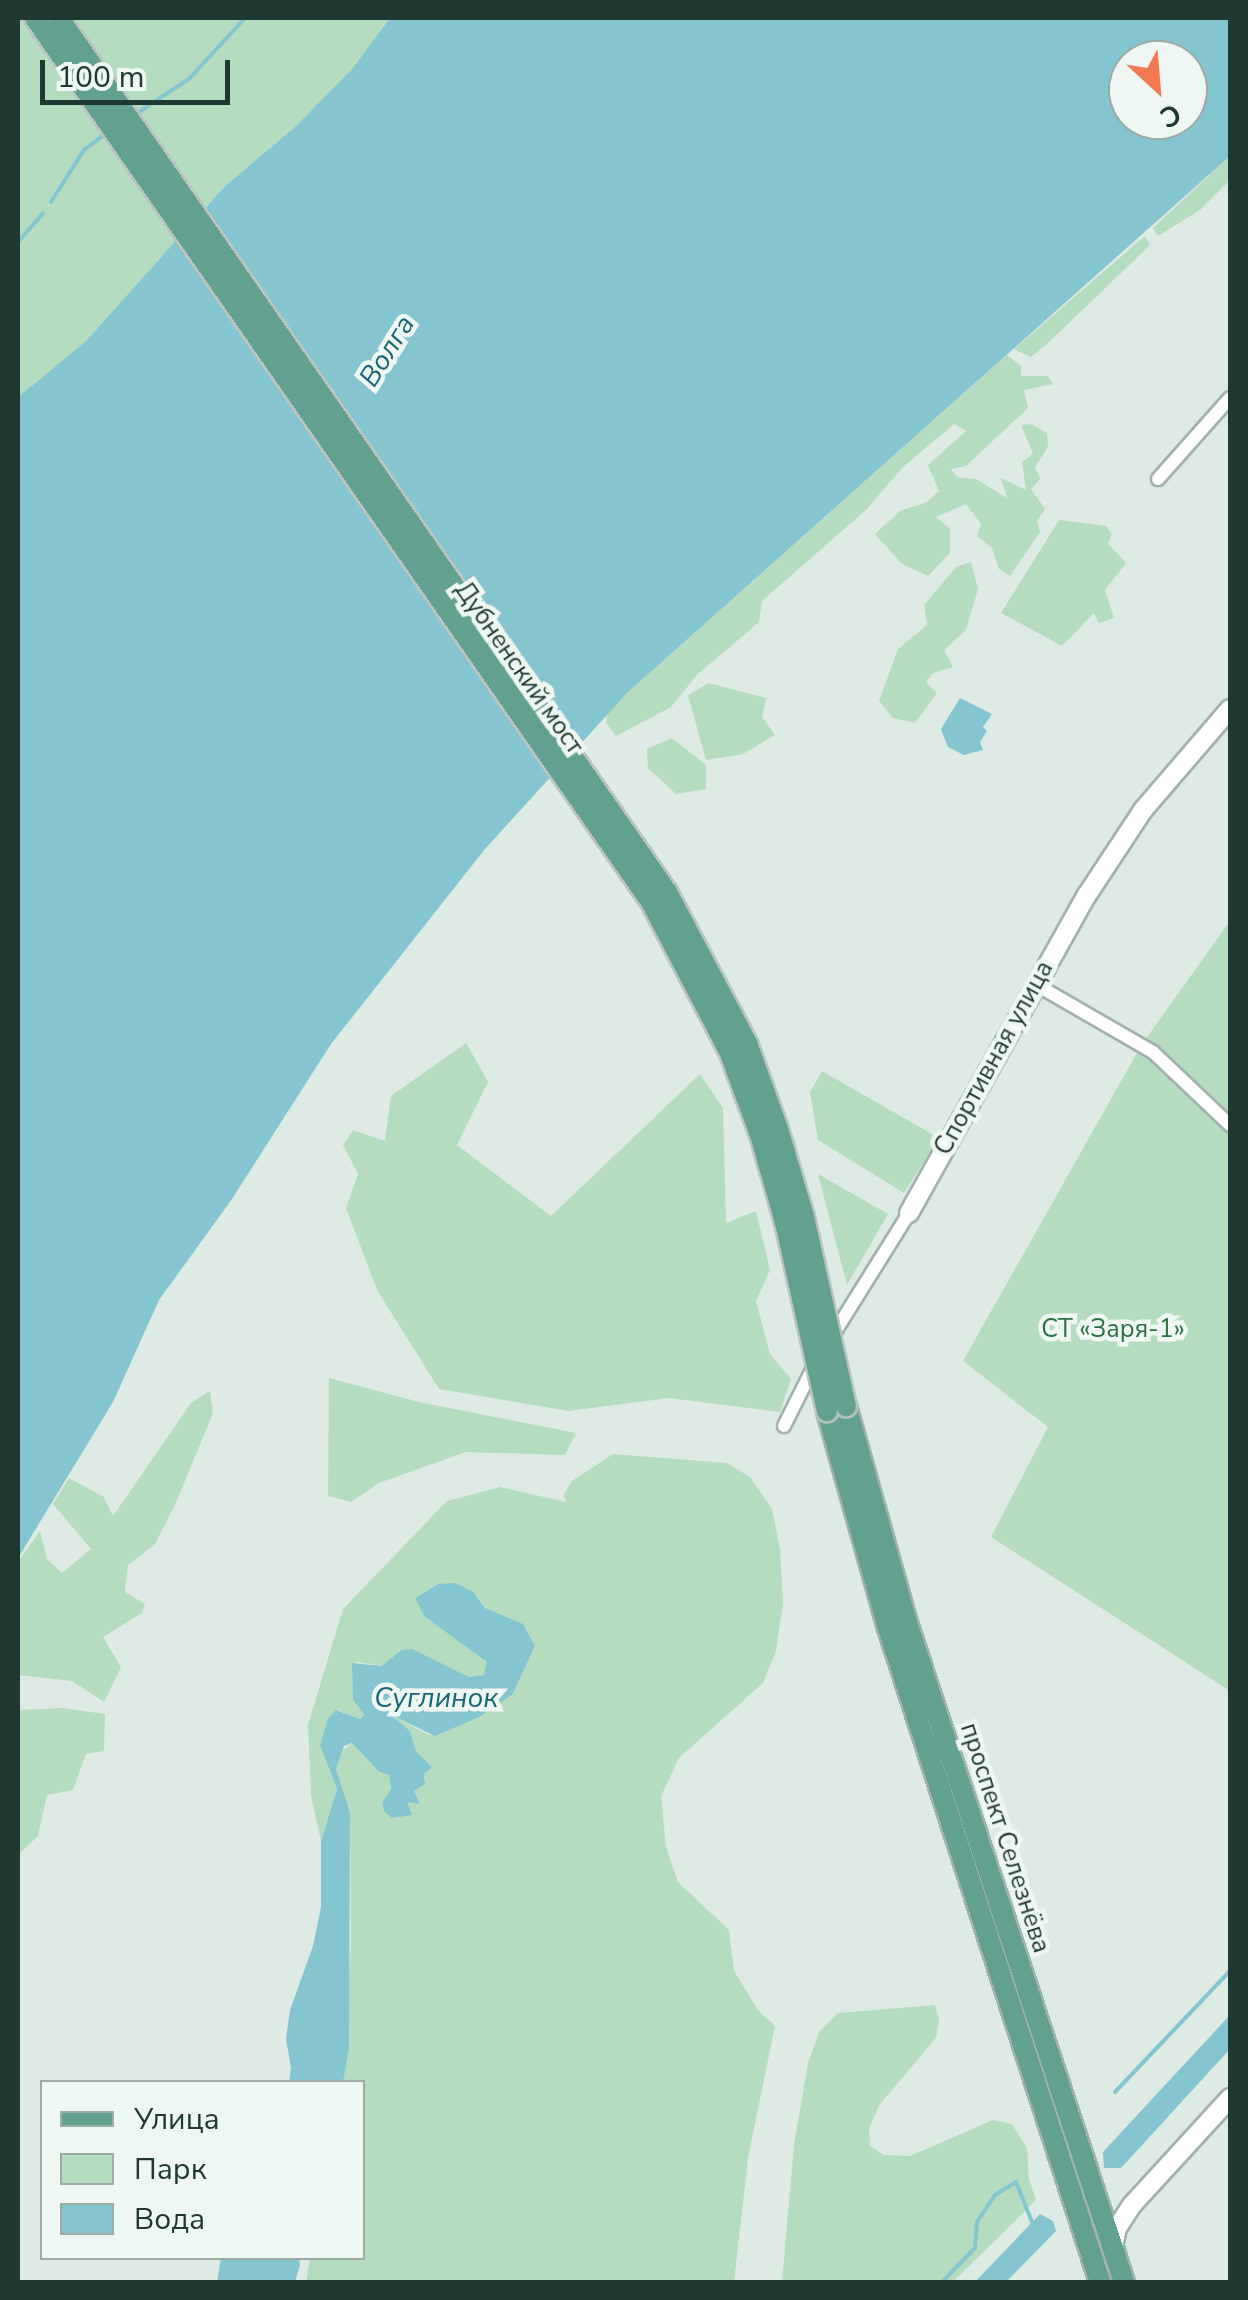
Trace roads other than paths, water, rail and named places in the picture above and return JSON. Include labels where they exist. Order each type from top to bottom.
[{"type":"main road","name":"Дубненский мост","points":[[36,18],[651,902],[730,1052],[760,1135],[836,1409]]},
{"type":"main road","name":"Дубненский мост","points":[[59,18],[667,892],[747,1043],[778,1129],[804,1217],[836,1409]]},
{"type":"main road","name":"проспект Селезнёва","points":[[836,1409],[1124,2282]]},
{"type":"main road","name":"проспект Селезнёва","points":[[836,1409],[888,1628],[1100,2282]]},
{"type":"street","points":[[1158,479],[1230,398]]},
{"type":"street","name":"Спортивная улица","points":[[784,1426],[795,1396],[908,1213],[1034,984],[1142,810],[1230,709]]},
{"type":"street","points":[[1034,984],[1153,1052],[1230,1125]]},
{"type":"street","points":[[1113,2247],[1117,2228],[1132,2204],[1230,2098]]},
{"type":"street","points":[[1100,2203],[1113,2209],[1132,2204]]},
{"type":"water","name":"Волга","points":[[390,18],[1230,18],[1230,156],[627,693],[485,849],[331,1044],[232,1199],[159,1300],[113,1402],[18,1558],[18,397],[85,342],[225,186],[294,128],[352,69]]},
{"type":"water","points":[[960,698],[992,714],[983,727],[987,731],[980,742],[983,750],[964,755],[948,747],[941,729]]},
{"type":"water","name":"Суглинок","points":[[456,1583],[473,1592],[485,1608],[523,1624],[535,1646],[513,1694],[479,1717],[435,1736],[391,1715],[410,1731],[416,1751],[432,1767],[424,1774],[425,1784],[414,1791],[420,1804],[407,1802],[412,1815],[392,1818],[384,1811],[382,1802],[391,1789],[389,1775],[378,1771],[352,1743],[344,1746],[336,1769],[350,1812],[349,2048],[343,2080],[289,2080],[286,2039],[290,2010],[313,1946],[321,1907],[321,1841],[337,1789],[320,1745],[328,1718],[336,1710],[360,1719],[364,1714],[353,1700],[352,1663],[382,1666],[401,1650],[412,1649],[469,1677],[484,1675],[487,1662],[424,1616],[415,1598],[438,1584]]},
{"type":"water","points":[[1230,2015],[1230,2049],[1121,2168],[1104,2168],[1103,2152]]},
{"type":"water","points":[[1040,2214],[1053,2221],[1056,2231],[1006,2282],[975,2282]]},
{"type":"water","points":[[221,2260],[299,2260],[295,2282],[217,2282]]},
{"type":"waterway","points":[[133,116],[189,79],[245,18]]},
{"type":"waterway","points":[[51,202],[84,150],[108,132]]},
{"type":"waterway","points":[[18,242],[43,213]]},
{"type":"waterway","points":[[1115,2092],[1230,1971]]},
{"type":"waterway","points":[[942,2282],[975,2248],[977,2222],[995,2195],[1016,2182],[1034,2227]]},
{"type":"park label","name":"СТ «Заря-1»","points":[[1113,1329]]}]
